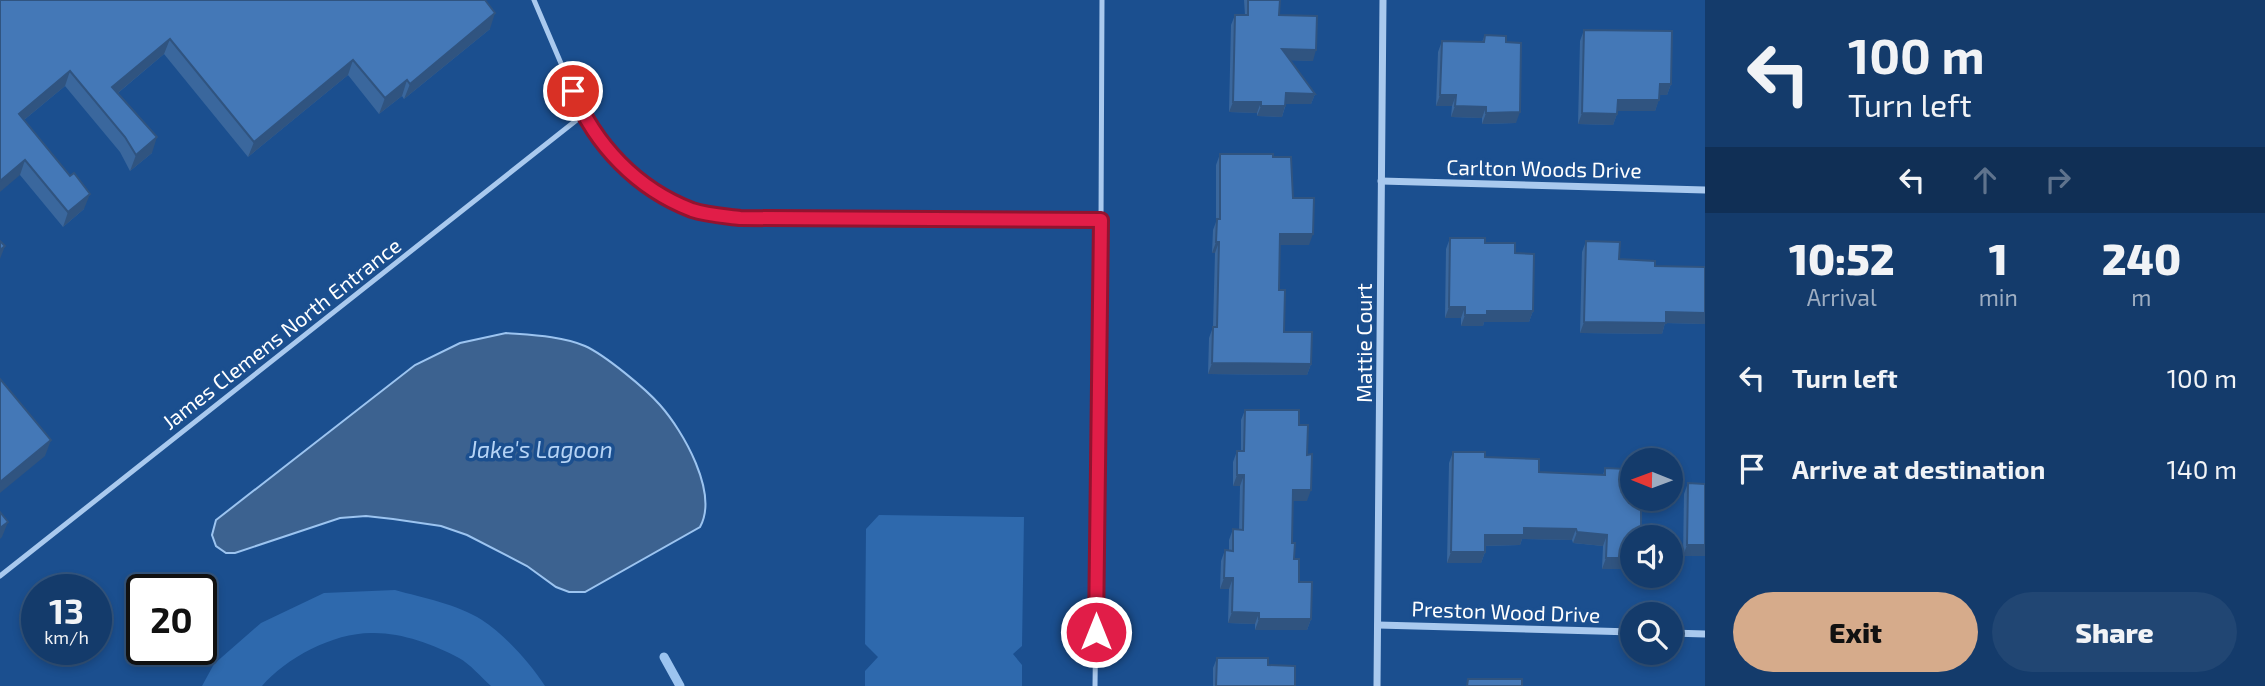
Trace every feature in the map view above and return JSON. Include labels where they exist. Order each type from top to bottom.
[{"type":"street","name":"Mattie Court","points":[[1377,686],[1383,0]]},
{"type":"street","name":"Carlton Woods Drive","points":[[1381,181],[1705,190]]},
{"type":"street","name":"Preston Wood Drive","points":[[1378,625],[1620,632]]},
{"type":"street","points":[[1683,633],[1705,634]]},
{"type":"lane","points":[[534,0],[583,115],[613,156],[652,191],[694,211],[740,218],[1101,220]]},
{"type":"lane","points":[[1095,686],[1102,0]]},
{"type":"lane","name":"James Clemens North Entrance","points":[[0,576],[583,115]]},
{"type":"shaded area","points":[[879,515],[1024,517],[1022,646],[1013,654],[1022,665],[1022,686],[865,686],[865,671],[878,657],[865,644],[866,529]]},
{"type":"shaded area","points":[[395,590],[472,614],[499,633],[545,686],[491,686],[463,661],[438,648],[405,637],[371,633],[341,637],[311,649],[284,666],[262,686],[202,686],[213,665],[217,665],[217,661],[261,623],[324,593]]},
{"type":"water","name":"Jake's Lagoon","points":[[506,333],[556,338],[585,346],[614,364],[654,398],[679,430],[696,463],[705,497],[705,513],[700,527],[585,592],[569,592],[556,587],[527,566],[467,535],[441,526],[393,519],[366,516],[340,518],[235,553],[226,553],[216,546],[212,535],[216,520],[415,365],[460,343]]},
{"type":"building","points":[[0,0],[485,0],[495,13],[410,84],[407,80],[385,98],[353,60],[254,142],[170,39],[112,87],[157,137],[136,155],[125,137],[70,71],[19,114],[70,176],[74,173],[90,194],[68,212],[25,160],[0,181]]},
{"type":"building","points":[[1248,0],[1280,0],[1279,15],[1317,16],[1316,50],[1282,49],[1315,94],[1286,93],[1285,106],[1261,106],[1261,102],[1233,102],[1235,15],[1248,15]]},
{"type":"building","points":[[1584,30],[1672,31],[1671,84],[1660,84],[1659,100],[1618,100],[1617,114],[1582,113]]},
{"type":"building","points":[[1485,35],[1506,36],[1506,42],[1521,43],[1520,112],[1486,113],[1486,107],[1455,106],[1456,95],[1440,95],[1442,41],[1484,42]]},
{"type":"building","points":[[1220,154],[1273,154],[1273,157],[1291,157],[1293,198],[1314,198],[1313,234],[1280,234],[1279,290],[1285,290],[1284,332],[1312,332],[1311,364],[1212,363],[1213,327],[1217,327],[1219,242],[1216,242],[1217,219],[1220,219]]},
{"type":"building","points":[[1450,238],[1485,238],[1485,243],[1515,243],[1515,253],[1534,254],[1533,311],[1487,311],[1487,315],[1465,315],[1465,307],[1449,307]]},
{"type":"building","points":[[1586,241],[1620,242],[1619,259],[1655,261],[1655,266],[1705,267],[1705,313],[1666,312],[1666,323],[1584,322]]},
{"type":"building","points":[[0,379],[51,440],[0,482]]},
{"type":"building","points":[[1245,410],[1299,410],[1299,425],[1308,425],[1307,455],[1312,454],[1311,490],[1293,490],[1292,543],[1295,543],[1294,559],[1299,559],[1299,582],[1312,582],[1311,619],[1259,619],[1259,613],[1232,612],[1233,578],[1224,578],[1225,550],[1233,551],[1233,529],[1243,530],[1244,475],[1237,475],[1237,451],[1244,451]]},
{"type":"building","points":[[1453,452],[1485,452],[1485,457],[1539,459],[1539,472],[1605,475],[1605,468],[1620,469],[1620,511],[1641,511],[1641,525],[1620,525],[1620,558],[1606,558],[1607,535],[1577,532],[1576,529],[1524,528],[1524,535],[1485,535],[1485,552],[1451,552]]},
{"type":"building","points":[[1688,483],[1705,484],[1705,545],[1687,545]]},
{"type":"building","points":[[0,512],[8,522],[0,528]]},
{"type":"building","points":[[1217,658],[1268,658],[1268,665],[1295,666],[1295,686],[1216,686]]},
{"type":"building","points":[[1468,679],[1522,679],[1522,686],[1467,686]]},
{"type":"waterway","points":[[664,657],[680,686]]},
{"type":"route","points":[[573,91],[583,115],[616,159],[652,191],[694,211],[740,218],[1101,220],[1096,632]]}]
